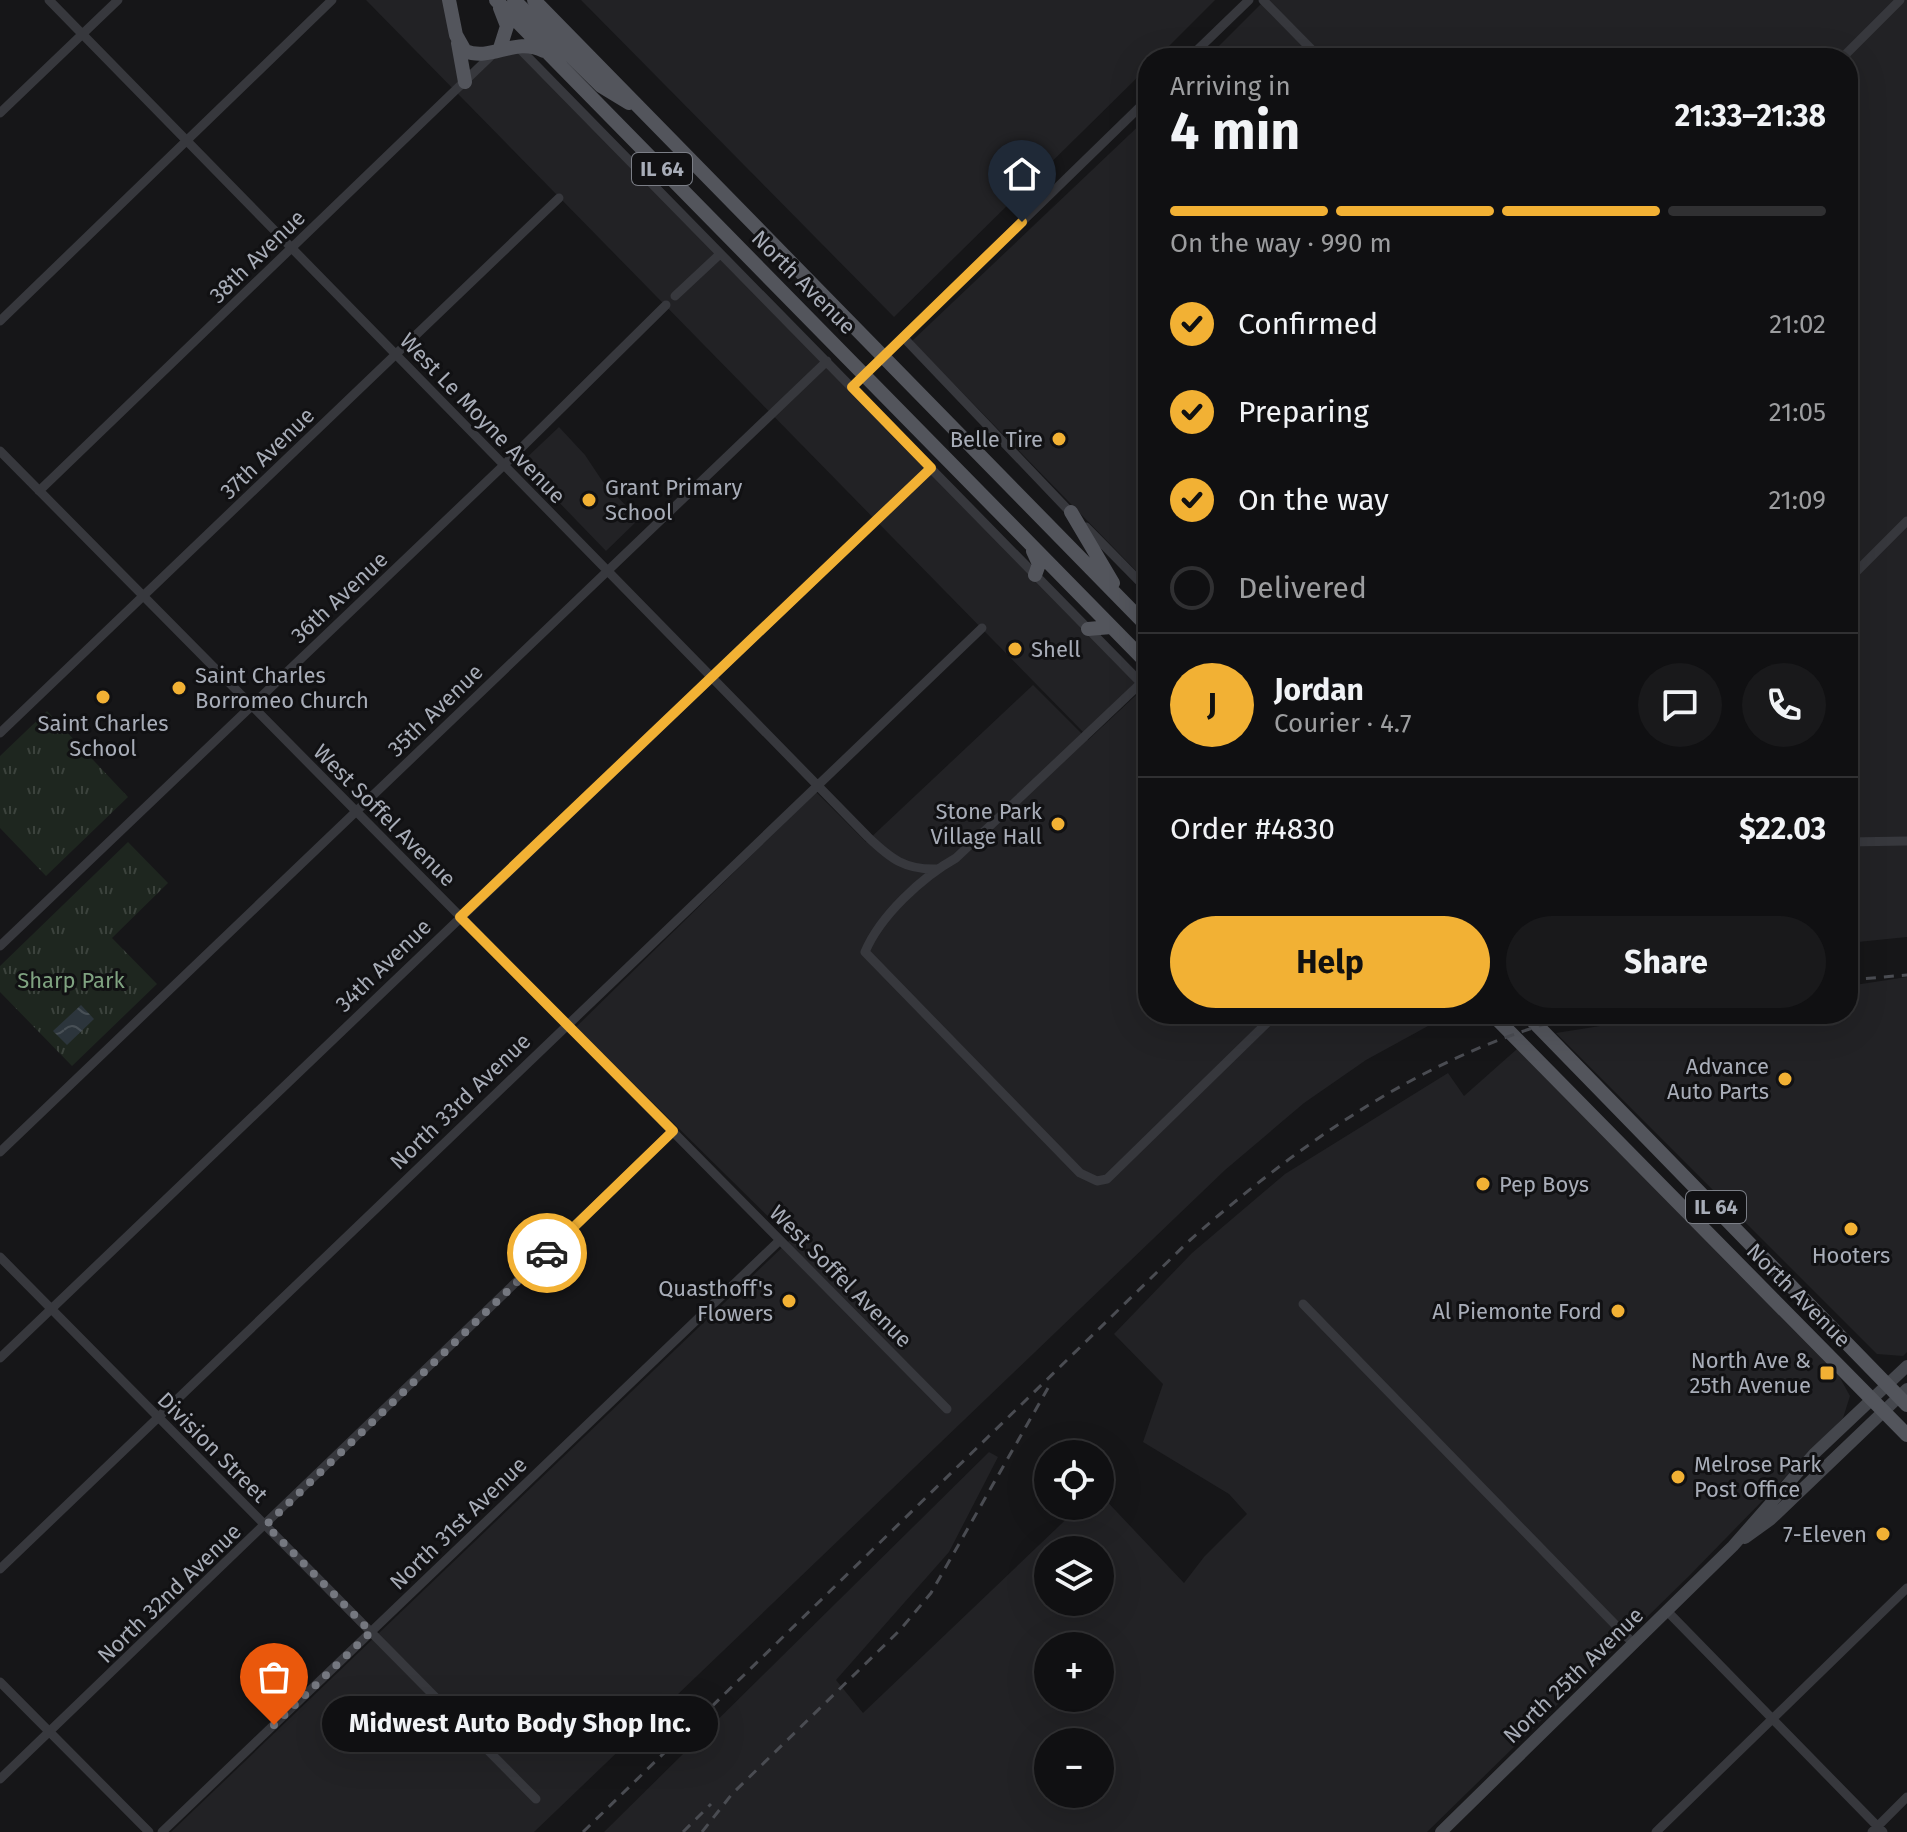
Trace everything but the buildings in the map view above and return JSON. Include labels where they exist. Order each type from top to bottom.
[{"type":"main road","points":[[449,0],[465,82]]},
{"type":"main road","points":[[496,0],[507,26],[507,42]]},
{"type":"main road","name":"North Avenue","points":[[496,0],[1138,654]]},
{"type":"main road","points":[[514,0],[601,86],[640,108]]},
{"type":"main road","name":"North Avenue","points":[[534,0],[1138,617]]},
{"type":"main road","points":[[456,35],[460,46],[474,55],[507,42],[535,47],[548,53]]},
{"type":"main road","points":[[1071,512],[1134,613]]},
{"type":"main road","points":[[1029,544],[1039,564],[1032,578]]},
{"type":"main road","points":[[1088,629],[1111,627]]},
{"type":"main road","name":"North Avenue","points":[[1502,1024],[1907,1435]]},
{"type":"main road","name":"North Avenue","points":[[1536,1024],[1887,1385],[1904,1397]]},
{"type":"main road","points":[[1710,1236],[1727,1219]]},
{"type":"main road","points":[[1771,1298],[1788,1282]]},
{"type":"main road","name":"North 25th Avenue","points":[[1442,1832],[1733,1546],[1772,1497],[1907,1366]]},
{"type":"main road","name":"North 25th Avenue","points":[[1733,1546],[1770,1520],[1884,1411],[1904,1397]]},
{"type":"street","name":"West Le Moyne Avenue","points":[[49,0],[893,861],[916,869],[937,869]]},
{"type":"street","points":[[0,113],[118,0]]},
{"type":"street","points":[[0,321],[332,0]]},
{"type":"street","points":[[1199,48],[1249,0]]},
{"type":"street","points":[[1263,0],[1310,48]]},
{"type":"street","points":[[1852,48],[1900,0]]},
{"type":"street","name":"38th Avenue","points":[[39,491],[507,42]]},
{"type":"street","name":"North Avenue","points":[[507,42],[827,361],[1032,578],[1138,680]]},
{"type":"street","points":[[852,387],[1138,109]]},
{"type":"street","name":"37th Avenue","points":[[0,733],[559,198]]},
{"type":"street","points":[[675,296],[720,254]]},
{"type":"street","name":"36th Avenue","points":[[0,946],[504,465],[666,305]]},
{"type":"street","points":[[903,337],[1138,580]]},
{"type":"street","name":"35th Avenue","points":[[0,1152],[827,361]]},
{"type":"street","name":"West Soffel Avenue","points":[[0,451],[947,1409]]},
{"type":"street","name":"34th Avenue","points":[[0,1358],[931,468]]},
{"type":"street","points":[[1858,570],[1907,521]]},
{"type":"street","name":"North 33rd Avenue","points":[[0,1569],[566,1023],[982,628]]},
{"type":"street","points":[[1138,691],[956,858],[937,869],[873,933],[865,952],[1080,1173],[1097,1181],[1107,1179],[1266,1024]]},
{"type":"street","points":[[1858,842],[1907,841]]},
{"type":"street","name":"North 32nd Avenue","points":[[0,1779],[673,1131]]},
{"type":"street","name":"North 31st Avenue","points":[[162,1832],[780,1240]]},
{"type":"street","name":"Division Street","points":[[0,1257],[536,1799]]},
{"type":"street","points":[[1303,1304],[1633,1643]]},
{"type":"street","points":[[1656,1832],[1907,1588]]},
{"type":"street","points":[[1667,1611],[1877,1830],[1907,1797]]},
{"type":"street","points":[[0,1682],[149,1832]]},
{"type":"shaded area","points":[[366,0],[449,0],[465,81],[500,48],[516,44],[1138,680],[1138,686],[1085,734]]},
{"type":"shaded area","points":[[581,0],[1215,0],[1167,48],[1138,48],[1138,77],[894,317]]},
{"type":"shaded area","points":[[1265,0],[1907,0],[1907,937],[1858,942],[1858,48],[1217,48]]},
{"type":"shaded area","points":[[1138,126],[1138,573],[912,341]]},
{"type":"shaded area","name":"Grant Primary School","points":[[559,427],[585,455],[603,482],[639,519],[606,551],[521,463]]},
{"type":"shaded area","points":[[1033,685],[1088,740],[1138,693],[1138,1024],[1432,1024],[1366,1060],[1304,1103],[1225,1170],[534,1832],[171,1832],[791,1239],[576,1027],[816,792],[866,842]]},
{"type":"shaded area","points":[[1907,977],[1907,1352],[1903,1356],[1877,1354],[1556,1033],[1612,1024],[1858,1024],[1858,984]]},
{"type":"shaded area","points":[[1517,1049],[1839,1376],[1850,1396],[1843,1418],[1689,1576],[1427,1832],[604,1832],[989,1452],[998,1457],[949,1552],[836,1680],[863,1713],[1034,1550],[1034,1616],[1114,1616],[1114,1536],[1049,1536],[1065,1520],[1114,1520],[1114,1509],[1184,1583],[1204,1557],[1247,1514],[1229,1494],[1143,1442],[1163,1384],[1114,1334],[1192,1253],[1285,1174],[1448,1073],[1464,1096]]},
{"type":"green space","points":[[47,711],[128,797],[46,876],[0,828],[0,756]]},
{"type":"green space","name":"Sharp Park","points":[[128,842],[168,883],[112,938],[157,984],[72,1066],[0,992],[0,966]]},
{"type":"water","points":[[81,1005],[94,1019],[67,1045],[53,1031]]},
{"type":"railway","points":[[1858,979],[1907,975]]},
{"type":"railway","points":[[583,1832],[1189,1241],[1233,1204],[1324,1134],[1372,1103],[1474,1050],[1549,1024]]},
{"type":"railway","points":[[702,1832],[732,1794],[900,1630],[931,1593],[1048,1388]]},
{"type":"railway","points":[[683,1832],[711,1804]]},
{"type":"way so far","points":[[274,1725],[371,1632],[266,1525],[547,1253]]},
{"type":"place","name":"Belle Tire","points":[[1059,439]]},
{"type":"place","name":"Grant Primary School","points":[[589,500]]},
{"type":"place","name":"Shell","points":[[1015,649]]},
{"type":"place","name":"Saint Charles Borromeo Church","points":[[179,688]]},
{"type":"place","name":"Saint Charles School","points":[[103,697]]},
{"type":"place","name":"Stone Park Village Hall","points":[[1058,824]]},
{"type":"place","name":"Advance Auto Parts","points":[[1785,1079]]},
{"type":"place","name":"Pep Boys","points":[[1483,1184]]},
{"type":"place","name":"Hooters","points":[[1851,1229]]},
{"type":"place","name":"Quasthoff's Flowers","points":[[789,1301]]},
{"type":"place","name":"Al Piemonte Ford","points":[[1618,1311]]},
{"type":"place","name":"North Ave & 25th Avenue","points":[[1827,1373]]},
{"type":"place","name":"Melrose Park Post Office","points":[[1678,1477]]},
{"type":"place","name":"7-Eleven","points":[[1883,1534]]},
{"type":"place","name":"Midwest Auto Body Shop Inc.","points":[[274,1725]]},
{"type":"route","points":[[547,1253],[673,1131],[460,917],[931,468],[852,387],[1022,222]]}]
